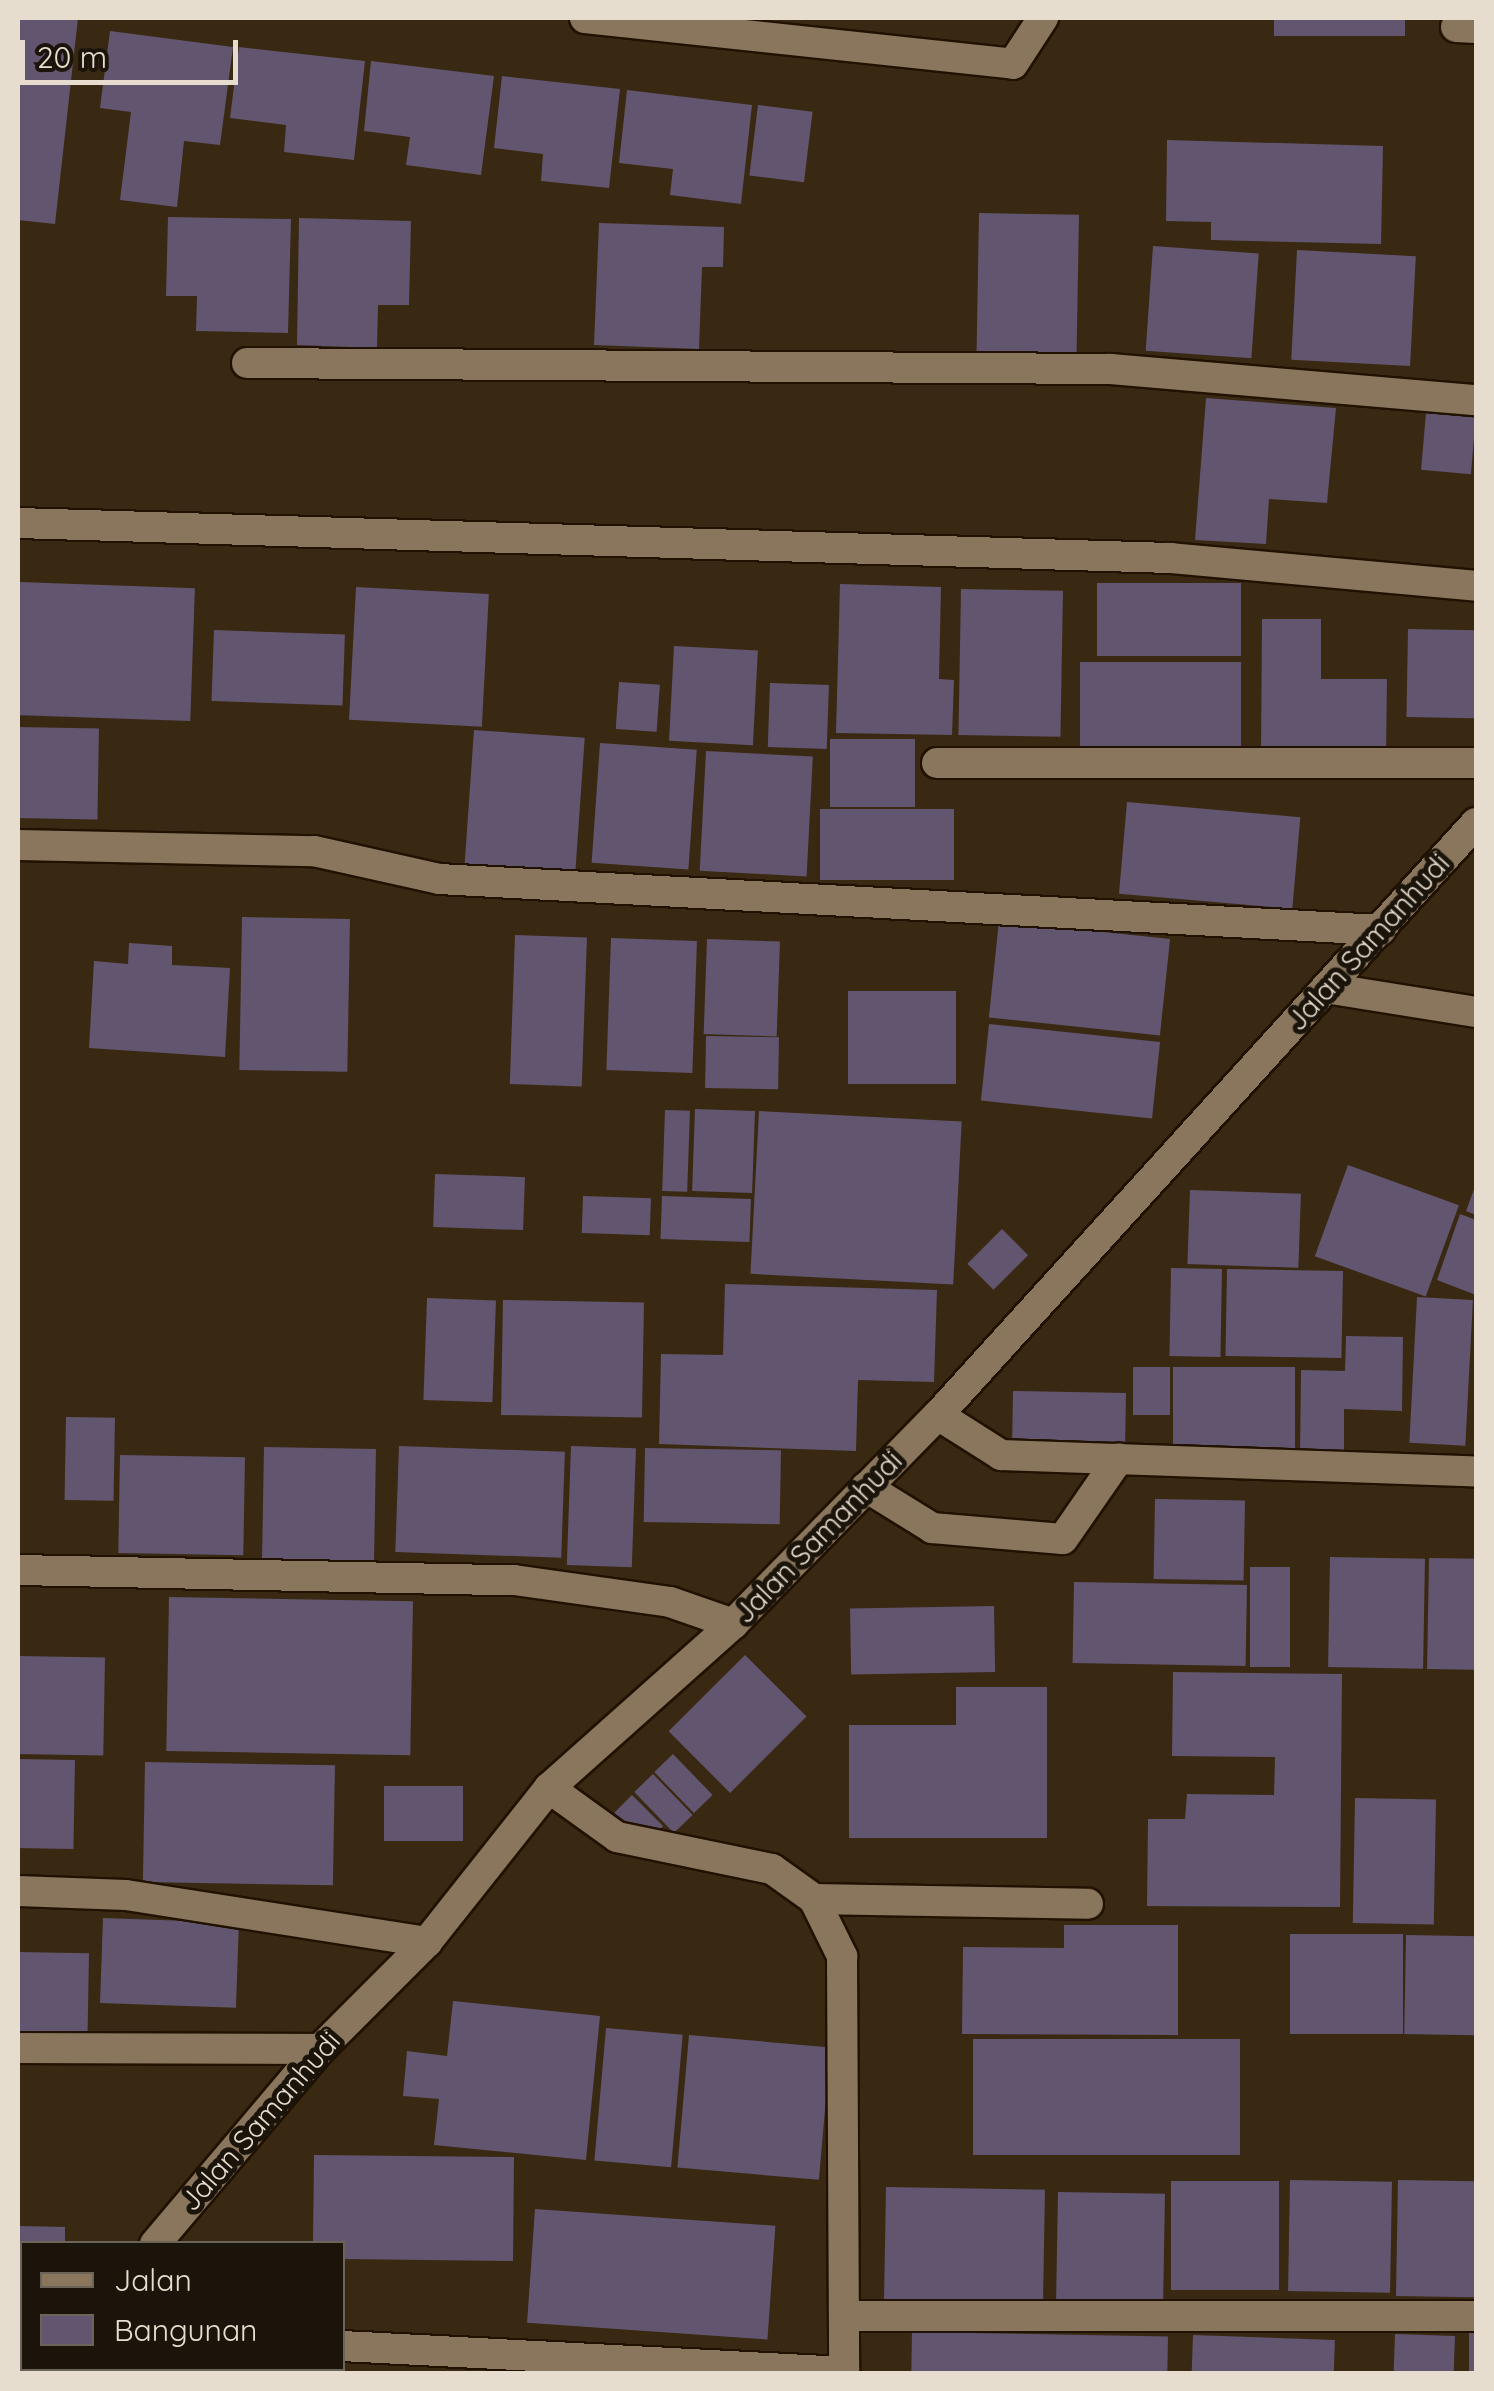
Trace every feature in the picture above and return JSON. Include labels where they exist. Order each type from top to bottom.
[{"type":"street","points":[[585,18],[1013,64],[1043,18]]},
{"type":"street","points":[[247,363],[1112,369],[1476,400]]},
{"type":"street","points":[[18,523],[1170,558],[1476,586]]},
{"type":"street","points":[[936,763],[1476,763]]},
{"type":"street","name":"Jalan Samanhudi","points":[[158,2241],[320,2048],[427,1942],[550,1788],[733,1624],[938,1416],[1326,988],[1466,851],[1476,823]]},
{"type":"street","points":[[18,845],[314,851],[439,879],[1381,930]]},
{"type":"street","points":[[1326,988],[1476,1012]]},
{"type":"street","points":[[938,1416],[1001,1455],[1476,1472]]},
{"type":"street","points":[[866,1487],[932,1528],[1063,1539],[1119,1458]]},
{"type":"street","points":[[18,1570],[514,1580],[670,1602],[733,1624]]},
{"type":"street","points":[[345,2346],[844,2373],[842,1956],[814,1899],[772,1868],[617,1837],[550,1788]]},
{"type":"street","points":[[18,1891],[126,1895],[427,1942]]},
{"type":"street","points":[[814,1899],[1088,1904]]},
{"type":"street","points":[[18,2048],[320,2048]]},
{"type":"street","points":[[846,2316],[1476,2316]]},
{"type":"building","points":[[18,18],[78,18],[55,224],[18,220]]},
{"type":"building","points":[[1274,18],[1405,18],[1405,36],[1274,36]]},
{"type":"building","points":[[110,31],[233,47],[220,145],[184,141],[177,207],[120,200],[131,112],[100,108]]},
{"type":"building","points":[[239,47],[365,61],[354,160],[284,152],[286,125],[230,118]]},
{"type":"building","points":[[371,61],[494,76],[481,175],[406,165],[410,137],[364,131]]},
{"type":"building","points":[[502,76],[620,89],[609,188],[541,181],[543,154],[494,148]]},
{"type":"building","points":[[627,90],[752,105],[741,204],[670,195],[673,169],[619,163]]},
{"type":"building","points":[[758,105],[813,112],[804,182],[749,175]]},
{"type":"building","points":[[1167,140],[1383,146],[1381,244],[1211,240],[1211,222],[1166,221]]},
{"type":"building","points":[[979,213],[1079,215],[1076,358],[977,356]]},
{"type":"building","points":[[168,217],[291,219],[288,333],[196,331],[197,296],[166,296]]},
{"type":"building","points":[[299,218],[411,221],[409,305],[378,305],[377,348],[297,345]]},
{"type":"building","points":[[599,223],[724,227],[723,267],[702,267],[699,349],[594,345]]},
{"type":"building","points":[[1153,246],[1259,253],[1251,358],[1146,351]]},
{"type":"building","points":[[1297,250],[1416,256],[1410,366],[1291,360]]},
{"type":"building","points":[[1206,398],[1336,408],[1327,503],[1269,499],[1266,544],[1195,540]]},
{"type":"building","points":[[1426,413],[1476,417],[1471,474],[1421,470]]},
{"type":"building","points":[[19,582],[195,588],[190,721],[18,715]]},
{"type":"building","points":[[1097,583],[1241,583],[1241,656],[1097,656]]},
{"type":"building","points":[[840,584],[941,587],[939,679],[954,680],[952,735],[836,733]]},
{"type":"building","points":[[356,587],[489,594],[482,727],[349,720]]},
{"type":"building","points":[[961,589],[1063,591],[1060,737],[958,735]]},
{"type":"building","points":[[1262,619],[1321,619],[1321,679],[1387,679],[1386,753],[1261,753]]},
{"type":"building","points":[[1408,629],[1476,630],[1474,718],[1406,717]]},
{"type":"building","points":[[214,630],[345,635],[342,706],[212,701]]},
{"type":"building","points":[[674,646],[758,650],[753,745],[669,741]]},
{"type":"building","points":[[1080,662],[1241,662],[1241,755],[1080,755]]},
{"type":"building","points":[[619,682],[660,685],[657,732],[616,729]]},
{"type":"building","points":[[770,683],[829,685],[827,749],[768,747]]},
{"type":"building","points":[[18,727],[99,728],[97,819],[18,818]]},
{"type":"building","points":[[474,730],[585,738],[575,873],[465,866]]},
{"type":"building","points":[[830,739],[915,739],[915,807],[830,807]]},
{"type":"building","points":[[600,743],[697,750],[688,869],[592,863]]},
{"type":"building","points":[[706,751],[813,757],[807,876],[700,871]]},
{"type":"building","points":[[1127,802],[1300,817],[1292,909],[1119,894]]},
{"type":"building","points":[[820,809],[954,809],[954,880],[820,880]]},
{"type":"building","points":[[242,917],[350,919],[347,1072],[239,1070]]},
{"type":"building","points":[[999,921],[1170,939],[1160,1035],[989,1017]]},
{"type":"building","points":[[515,935],[587,938],[582,1086],[510,1084]]},
{"type":"building","points":[[611,938],[697,941],[692,1073],[606,1070]]},
{"type":"building","points":[[707,939],[780,942],[777,1036],[704,1034]]},
{"type":"building","points":[[129,943],[172,946],[172,965],[230,968],[225,1057],[89,1048],[94,961],[128,964]]},
{"type":"building","points":[[848,991],[956,991],[956,1084],[848,1084]]},
{"type":"building","points":[[989,1024],[1160,1042],[1152,1119],[981,1101]]},
{"type":"building","points":[[706,1036],[779,1037],[778,1089],[705,1088]]},
{"type":"building","points":[[695,1109],[755,1111],[752,1193],[692,1191]]},
{"type":"building","points":[[665,1110],[690,1111],[687,1192],[662,1191]]},
{"type":"building","points":[[759,1111],[962,1122],[953,1284],[750,1274]]},
{"type":"building","points":[[1348,1165],[1459,1205],[1426,1297],[1315,1256]]},
{"type":"building","points":[[435,1174],[525,1177],[523,1230],[433,1227]]},
{"type":"building","points":[[1476,1184],[1476,1215],[1466,1211]]},
{"type":"building","points":[[1190,1190],[1301,1194],[1298,1268],[1187,1264]]},
{"type":"building","points":[[583,1196],[651,1198],[650,1235],[582,1233]]},
{"type":"building","points":[[662,1196],[751,1199],[749,1242],[660,1239]]},
{"type":"building","points":[[1460,1214],[1476,1220],[1476,1295],[1437,1280]]},
{"type":"building","points":[[1002,1229],[1028,1255],[994,1290],[967,1264]]},
{"type":"building","points":[[1171,1268],[1222,1269],[1220,1357],[1169,1356]]},
{"type":"building","points":[[1227,1269],[1343,1271],[1341,1358],[1225,1356]]},
{"type":"building","points":[[725,1284],[937,1290],[934,1382],[858,1380],[856,1451],[659,1444],[661,1354],[723,1355]]},
{"type":"building","points":[[1417,1297],[1473,1300],[1465,1446],[1409,1443]]},
{"type":"building","points":[[427,1298],[496,1300],[492,1402],[423,1400]]},
{"type":"building","points":[[503,1300],[644,1302],[642,1417],[501,1415]]},
{"type":"building","points":[[1346,1336],[1403,1337],[1402,1411],[1344,1409],[1344,1458],[1300,1458],[1301,1370],[1345,1371]]},
{"type":"building","points":[[1133,1367],[1170,1367],[1170,1415],[1133,1415]]},
{"type":"building","points":[[1173,1367],[1295,1367],[1295,1455],[1173,1455]]},
{"type":"building","points":[[1013,1391],[1126,1393],[1125,1454],[1012,1452]]},
{"type":"building","points":[[66,1417],[115,1418],[114,1501],[65,1500]]},
{"type":"building","points":[[399,1446],[565,1452],[561,1558],[395,1552]]},
{"type":"building","points":[[571,1446],[636,1448],[632,1567],[567,1565]]},
{"type":"building","points":[[264,1447],[376,1449],[374,1565],[262,1563]]},
{"type":"building","points":[[645,1448],[781,1450],[780,1524],[644,1522]]},
{"type":"building","points":[[120,1455],[245,1457],[243,1555],[118,1553]]},
{"type":"building","points":[[1155,1499],[1245,1501],[1244,1581],[1154,1579]]},
{"type":"building","points":[[1330,1557],[1425,1559],[1423,1669],[1328,1667]]},
{"type":"building","points":[[1429,1558],[1476,1559],[1474,1670],[1427,1669]]},
{"type":"building","points":[[1250,1567],[1290,1567],[1290,1667],[1250,1667]]},
{"type":"building","points":[[1074,1582],[1247,1585],[1246,1666],[1073,1663]]},
{"type":"building","points":[[169,1597],[413,1601],[410,1755],[166,1751]]},
{"type":"building","points":[[994,1606],[995,1672],[851,1675],[850,1609]]},
{"type":"building","points":[[745,1655],[807,1717],[730,1793],[669,1731]]},
{"type":"building","points":[[18,1656],[105,1658],[103,1756],[18,1754]]},
{"type":"building","points":[[1173,1672],[1342,1674],[1340,1907],[1147,1906],[1148,1819],[1185,1819],[1187,1794],[1274,1795],[1275,1757],[1172,1756]]},
{"type":"building","points":[[956,1687],[1047,1687],[1047,1838],[849,1838],[849,1725],[956,1725]]},
{"type":"building","points":[[673,1754],[713,1795],[694,1813],[654,1772]]},
{"type":"building","points":[[18,1759],[75,1760],[73,1849],[18,1848]]},
{"type":"building","points":[[145,1762],[335,1765],[333,1885],[143,1882]]},
{"type":"building","points":[[653,1774],[693,1815],[674,1833],[634,1792]]},
{"type":"building","points":[[384,1786],[463,1786],[463,1841],[384,1841]]},
{"type":"building","points":[[632,1795],[663,1826],[645,1844],[614,1813]]},
{"type":"building","points":[[1355,1798],[1436,1799],[1434,1924],[1353,1923]]},
{"type":"building","points":[[103,1918],[239,1923],[236,2008],[100,2003]]},
{"type":"building","points":[[1064,1925],[1178,1925],[1178,2035],[962,2034],[963,1947],[1064,1948]]},
{"type":"building","points":[[1290,1934],[1403,1934],[1403,2034],[1290,2034]]},
{"type":"building","points":[[1406,1935],[1476,1936],[1474,2035],[1404,2034]]},
{"type":"building","points":[[18,1952],[89,1953],[88,2034],[18,2033]]},
{"type":"building","points":[[453,2001],[600,2016],[586,2160],[434,2145],[439,2099],[403,2096],[407,2051],[447,2056]]},
{"type":"building","points":[[606,2028],[683,2035],[671,2167],[594,2160]]},
{"type":"building","points":[[689,2035],[830,2047],[819,2180],[677,2167]]},
{"type":"building","points":[[973,2039],[1240,2039],[1240,2155],[973,2155]]},
{"type":"building","points":[[314,2155],[514,2157],[513,2261],[345,2259],[345,2241],[313,2241]]},
{"type":"building","points":[[1290,2180],[1392,2182],[1390,2293],[1288,2291]]},
{"type":"building","points":[[1398,2180],[1476,2181],[1474,2297],[1396,2296]]},
{"type":"building","points":[[1171,2181],[1279,2181],[1279,2290],[1171,2290]]},
{"type":"building","points":[[886,2187],[1045,2190],[1043,2305],[884,2302]]},
{"type":"building","points":[[1058,2192],[1165,2194],[1163,2305],[1056,2303]]},
{"type":"building","points":[[535,2209],[775,2226],[767,2340],[527,2323]]},
{"type":"building","points":[[19,2226],[65,2227],[65,2241],[20,2241],[20,2252]]},
{"type":"building","points":[[912,2332],[1168,2336],[1167,2374],[911,2374]]},
{"type":"building","points":[[1469,2332],[1476,2332],[1476,2374],[1469,2374]]},
{"type":"building","points":[[1395,2334],[1455,2336],[1454,2374],[1394,2374]]},
{"type":"building","points":[[1193,2335],[1335,2340],[1334,2374],[1192,2374]]},
{"type":"building","points":[[79,2371],[179,2371],[77,2374]]}]
